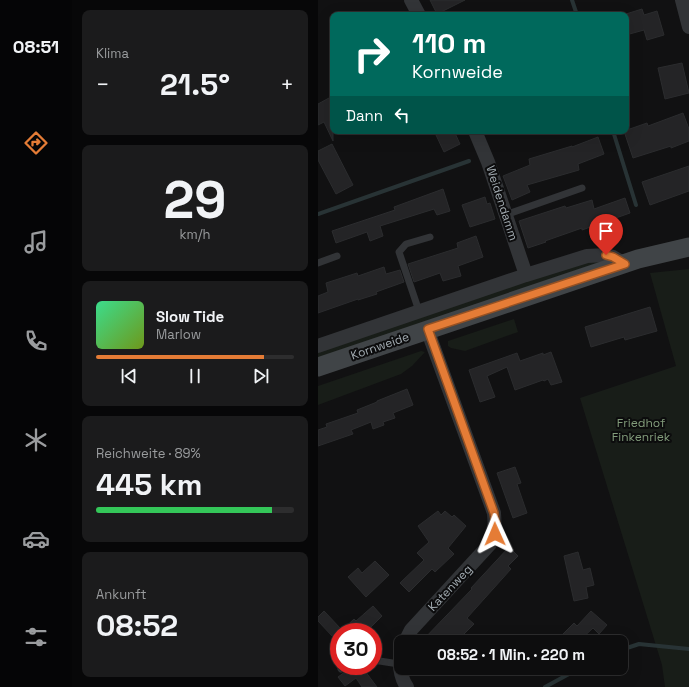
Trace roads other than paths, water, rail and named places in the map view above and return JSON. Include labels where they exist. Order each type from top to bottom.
[{"type":"main road","name":"Kornweide","points":[[632,262],[660,246],[689,234]]},
{"type":"main road","name":"Kornweide","points":[[318,367],[632,262],[689,247]]},
{"type":"street","points":[[411,0],[417,12]]},
{"type":"street","points":[[682,0],[689,27]]},
{"type":"street","name":"Weidendamm","points":[[476,134],[488,162],[526,275]]},
{"type":"street","name":"Kornweide","points":[[318,346],[586,256],[598,255],[632,262]]},
{"type":"street","name":"Katenweg","points":[[408,635],[411,630],[490,544],[495,534],[496,526],[494,513],[428,329]]},
{"type":"street","points":[[403,675],[404,683],[407,687]]},
{"type":"lane","points":[[506,215],[582,188]]},
{"type":"lane","points":[[419,311],[399,252],[406,244],[430,237]]},
{"type":"lane","points":[[318,263],[337,256]]},
{"type":"lane","points":[[382,659],[394,658]]},
{"type":"waterway","points":[[572,0],[576,12]]},
{"type":"waterway","points":[[614,134],[636,205]]},
{"type":"waterway","points":[[318,214],[469,161]]},
{"type":"waterway","points":[[628,648],[639,644],[689,649]]},
{"type":"waterway","points":[[545,687],[567,675]]},
{"type":"park label","name":"Friedhof Finkenriek","points":[[641,430]]}]
